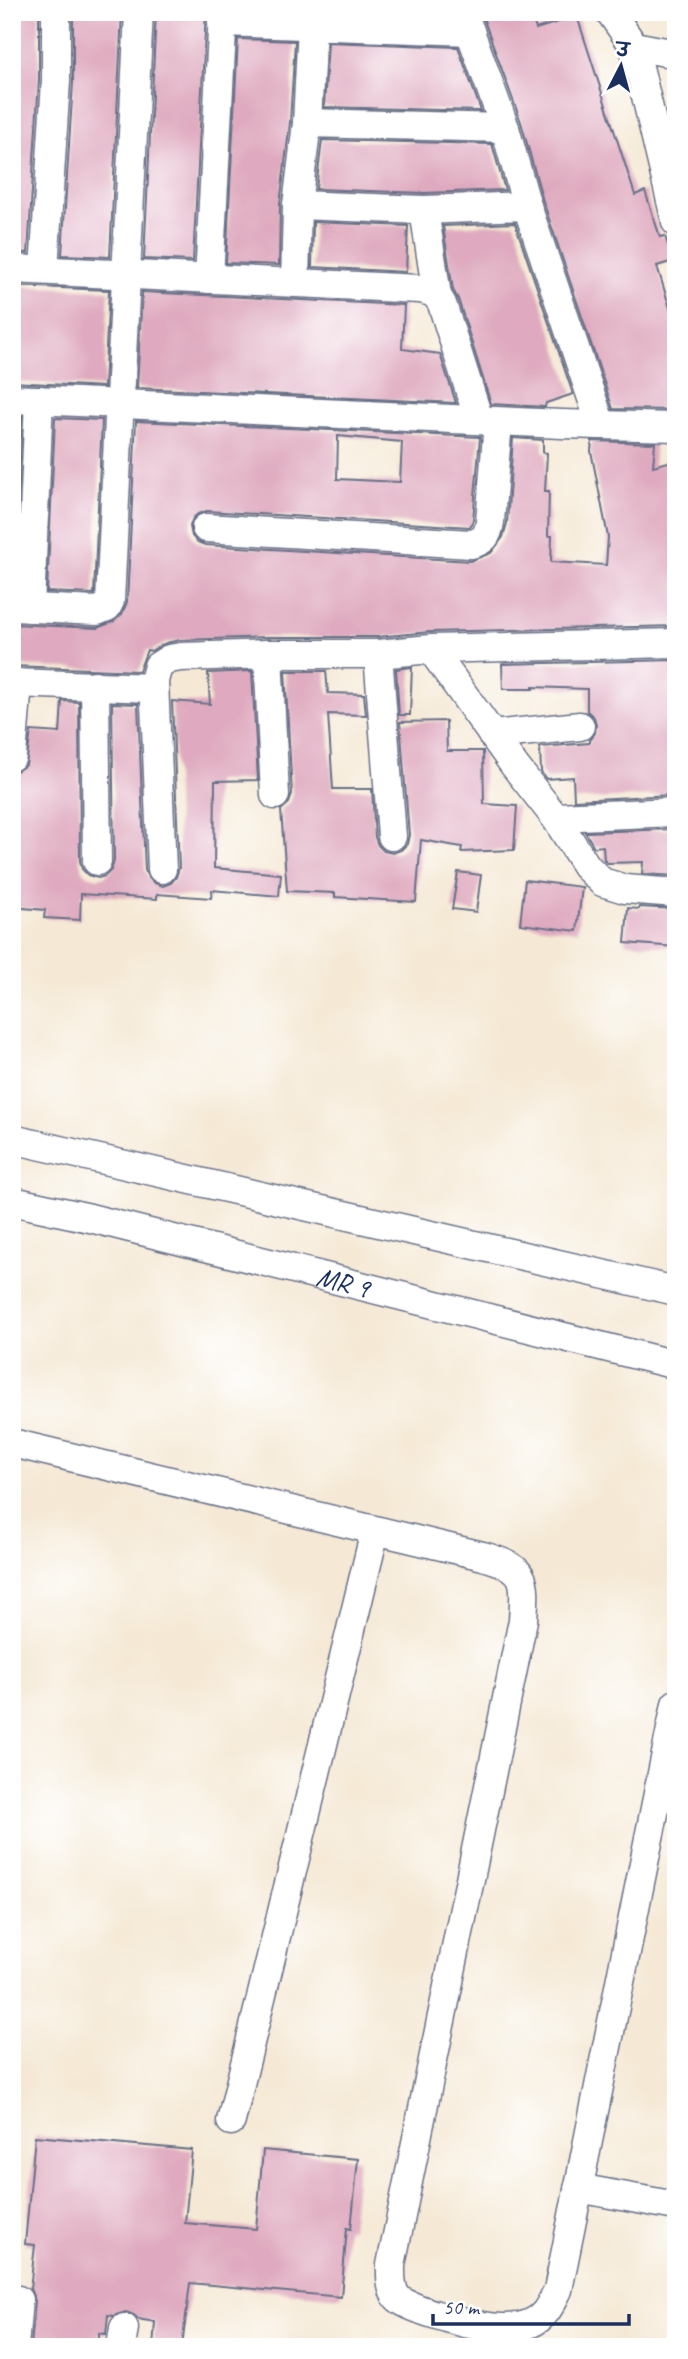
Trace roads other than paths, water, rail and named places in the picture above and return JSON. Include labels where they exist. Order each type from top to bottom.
[{"type":"street","points":[[44,270],[55,81],[56,12]]},
{"type":"street","points":[[139,12],[124,275],[121,404],[110,601],[107,607],[97,611],[21,608],[25,399],[121,404],[488,421],[676,426]]},
{"type":"street","points":[[610,12],[634,46],[676,222]]},
{"type":"street","points":[[209,279],[223,17],[312,25],[466,22],[505,128],[527,206],[601,425]]},
{"type":"street","points":[[295,283],[298,205],[307,123],[312,25]]},
{"type":"street","points":[[634,46],[676,54]]},
{"type":"street","points":[[307,123],[505,128]]},
{"type":"street","points":[[298,205],[424,210],[527,206]]},
{"type":"street","points":[[206,528],[471,544],[480,542],[488,533],[488,421],[437,295],[424,210]]},
{"type":"street","points":[[12,269],[419,289],[432,291],[437,295]]},
{"type":"street","points":[[162,869],[154,688],[158,666],[169,659],[676,643]]},
{"type":"street","points":[[431,649],[555,817],[587,867],[602,882],[625,889],[676,893]]},
{"type":"street","points":[[268,654],[275,796]]},
{"type":"street","points":[[378,654],[392,836]]},
{"type":"street","points":[[12,757],[15,683],[154,688]]},
{"type":"street","points":[[95,685],[97,861]]},
{"type":"street","points":[[492,735],[580,726]]},
{"type":"street","points":[[555,817],[676,812]]},
{"type":"street","points":[[12,1139],[676,1291]]},
{"type":"street","name":"MR 9","points":[[12,1201],[676,1365]]},
{"type":"street","points":[[12,1443],[507,1563],[519,1572],[525,1588],[523,1620],[391,2266],[392,2289],[399,2300],[414,2308],[484,2327],[513,2328],[532,2323],[547,2311],[558,2290],[676,1704]]},
{"type":"street","points":[[230,2122],[375,1531]]},
{"type":"street","points":[[578,2188],[676,2206]]},
{"type":"street","points":[[14,2347],[18,2300]]}]
